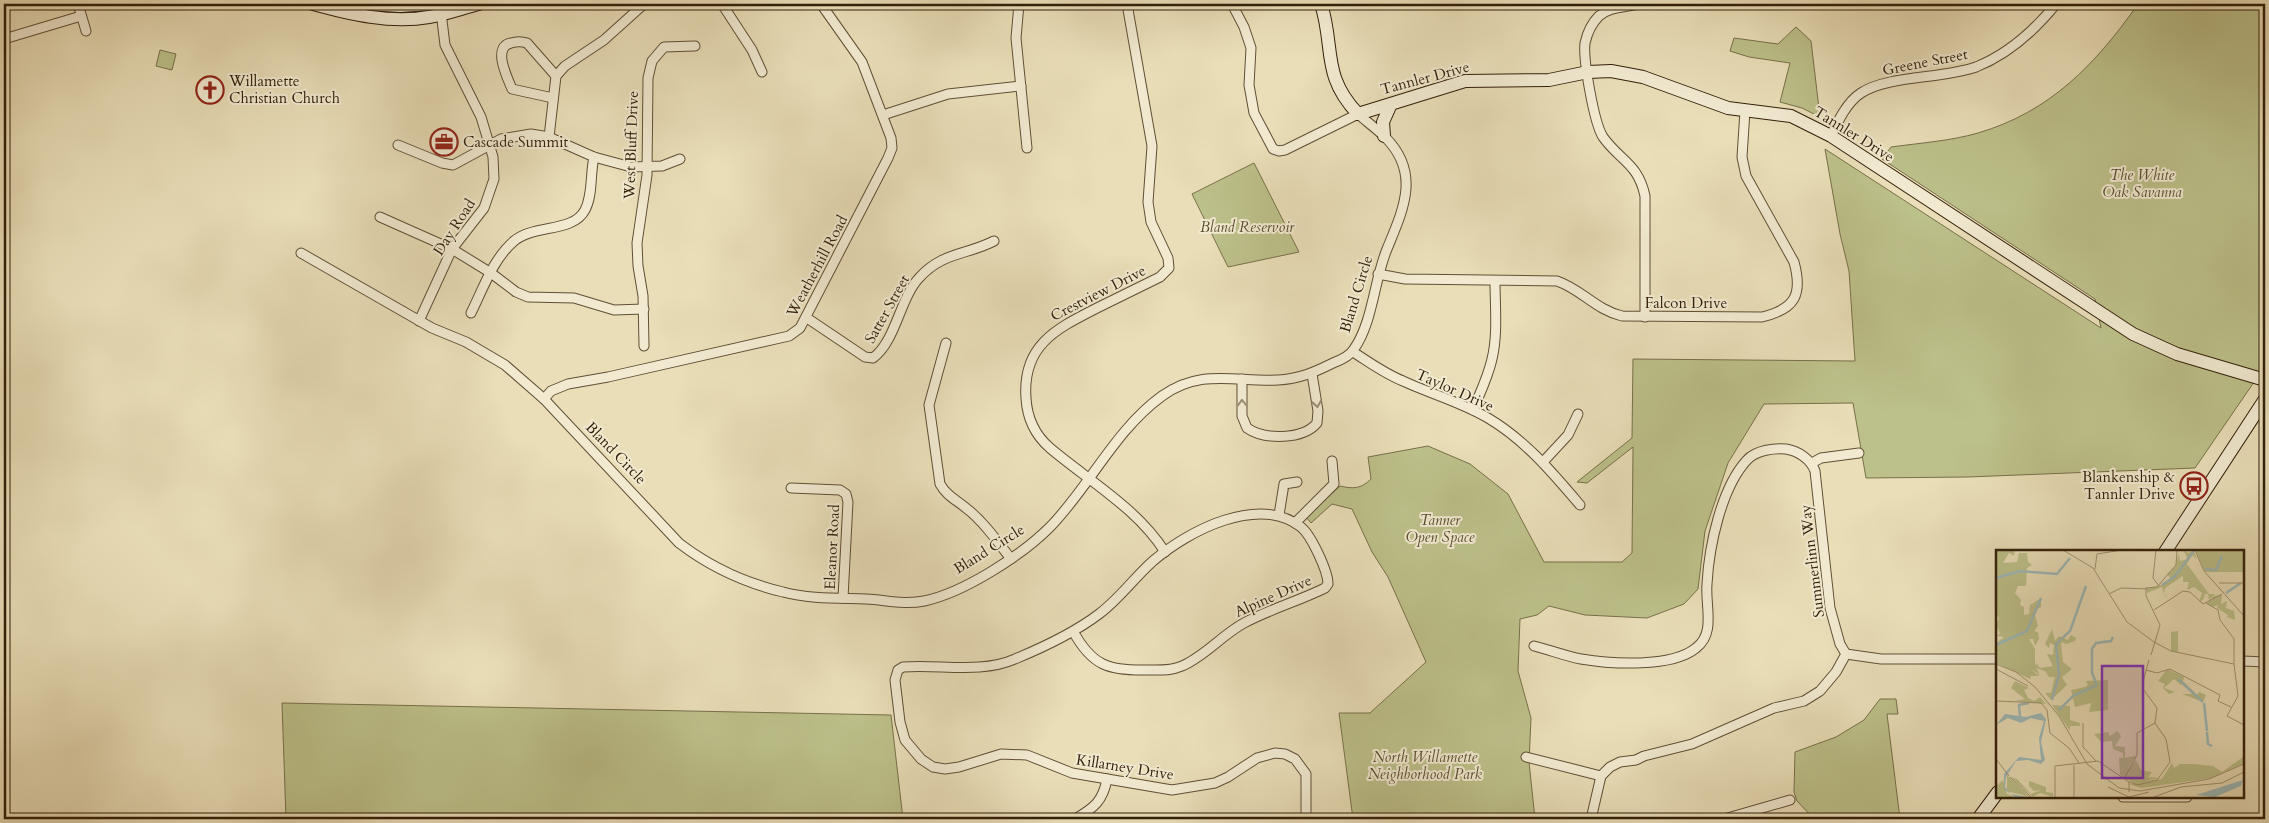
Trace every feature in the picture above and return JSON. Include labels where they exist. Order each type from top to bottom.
[{"type":"street","points":[[78,4],[86,31]]},
{"type":"street","points":[[313,4],[380,18],[419,18],[441,8],[478,4]]},
{"type":"street","points":[[370,4],[400,6],[430,4]]},
{"type":"street","points":[[549,137],[556,76],[565,66],[604,40],[644,4]]},
{"type":"street","points":[[722,4],[752,50],[762,72]]},
{"type":"street","name":"Weatherhill Road","points":[[544,399],[551,391],[568,384],[608,377],[789,336],[800,328],[807,318],[892,148],[891,138],[862,62],[821,4]]},
{"type":"street","points":[[1019,4],[1016,38],[1027,148]]},
{"type":"street","name":"Crestview Drive","points":[[1127,4],[1152,146],[1148,202],[1151,222],[1168,258],[1169,268],[1160,277],[1054,330],[1034,356],[1025,388],[1028,413],[1032,425],[1048,446],[1137,517],[1165,552]]},
{"type":"street","name":"Tannler Drive","points":[[1232,4],[1244,28],[1250,48],[1249,85],[1254,113],[1273,149],[1285,150],[1358,114],[1470,80],[1549,80],[1588,72],[1611,71],[1633,74],[1720,106],[1791,116],[1831,136],[2133,334],[2177,354],[2265,380]]},
{"type":"street","name":"Bland Circle","points":[[301,253],[419,321],[466,342],[505,364],[544,399],[679,543],[701,559],[719,569],[783,592],[885,602],[922,601],[956,589],[1011,559],[1050,527],[1120,437],[1146,408],[1165,393],[1198,379],[1215,377],[1282,380],[1312,374],[1353,352],[1365,323],[1378,274],[1403,208],[1407,184],[1401,159],[1384,136],[1358,114],[1348,102],[1332,73],[1327,30],[1321,4]]},
{"type":"street","points":[[1639,4],[1612,8],[1595,21],[1585,43],[1594,114],[1602,135],[1611,147],[1636,171],[1645,196],[1645,317]]},
{"type":"street","name":"Greene Street","points":[[1831,136],[1841,116],[1860,93],[1879,85],[1949,74],[1976,67],[1997,57],[2017,44],[2056,4]]},
{"type":"street","name":"Day Road","points":[[419,321],[452,249],[484,208],[494,179],[493,157],[481,117],[445,45],[441,8]]},
{"type":"street","points":[[4,39],[81,16]]},
{"type":"street","points":[[553,98],[518,92],[512,88],[502,57],[502,49],[506,44],[510,43],[522,41],[527,43],[556,76]]},
{"type":"street","name":"West Bluff Drive","points":[[644,346],[644,309],[637,243],[647,167],[648,78],[652,60],[664,47],[696,46]]},
{"type":"street","points":[[883,116],[948,94],[1021,86]]},
{"type":"street","points":[[1384,136],[1383,122],[1391,104]]},
{"type":"street","name":"Falcon Drive","points":[[1378,274],[1405,279],[1557,281],[1578,290],[1601,309],[1611,314],[1645,317],[1762,317],[1775,314],[1795,300],[1798,289],[1798,277],[1794,262],[1746,176],[1742,157],[1745,110]]},
{"type":"street","points":[[398,145],[442,163],[453,165],[502,138],[519,134],[531,134],[549,137],[594,157],[631,167],[662,166],[680,159]]},
{"type":"street","points":[[471,313],[491,273],[508,247],[522,236],[531,232],[572,222],[580,217],[588,203],[594,157]]},
{"type":"street","points":[[380,217],[452,249],[491,273],[516,292],[528,297],[574,298],[614,310],[644,309]]},
{"type":"street","name":"Satter Street","points":[[807,318],[865,357],[874,358],[894,328],[910,289],[919,278],[936,262],[948,256],[994,241]]},
{"type":"street","points":[[1473,410],[1487,379],[1492,359],[1495,336],[1495,281]]},
{"type":"street","points":[[946,343],[929,405],[940,484],[946,495],[966,508],[997,540],[1011,559]]},
{"type":"street","name":"Taylor Drive","points":[[1353,352],[1400,380],[1473,410],[1506,430],[1543,462],[1580,504]]},
{"type":"street","points":[[1242,379],[1242,416],[1247,428],[1260,435],[1281,435],[1309,430],[1317,423],[1318,412],[1312,374]]},
{"type":"street","points":[[2166,550],[2265,398]]},
{"type":"street","points":[[1543,462],[1568,435],[1578,414]]},
{"type":"street","points":[[1534,646],[1582,659],[1638,662],[1667,660],[1695,650],[1704,640],[1708,631],[1707,582],[1719,516],[1732,485],[1747,460],[1763,451],[1787,449],[1802,455],[1812,463],[1821,458],[1859,453]]},
{"type":"street","points":[[1295,523],[1334,484],[1332,461]]},
{"type":"street","name":"Summerlinn Way","points":[[1812,463],[1816,480],[1830,608],[1840,644],[1846,654]]},
{"type":"street","points":[[1279,515],[1284,484],[1297,482]]},
{"type":"street","name":"Eleanor Road","points":[[790,488],[840,490],[846,494],[848,502],[843,598]]},
{"type":"street","name":"Alpine Drive","points":[[898,670],[903,667],[918,666],[986,667],[1003,664],[1073,631],[1099,614],[1165,552],[1194,534],[1227,520],[1257,513],[1279,515],[1303,529],[1310,539],[1327,575],[1328,584],[1311,595],[1261,614],[1235,628],[1193,660],[1181,666],[1162,670],[1132,671],[1102,665],[1085,650],[1073,631]]},
{"type":"street","points":[[1591,819],[1601,776],[1610,767],[1620,762],[1636,760],[1644,756],[1692,744],[1774,708],[1794,705],[1811,698],[1828,682],[1846,654],[1881,659],[1996,659]]},
{"type":"street","points":[[2244,661],[2265,662]]},
{"type":"street","name":"Killarney Drive","points":[[898,670],[895,680],[900,722],[905,740],[921,759],[933,767],[945,769],[959,767],[1001,754],[1025,755],[1038,758],[1072,773],[1172,790],[1215,783],[1228,778],[1257,758],[1265,755],[1285,754],[1295,760],[1306,774],[1306,819]]},
{"type":"street","points":[[1526,757],[1601,776]]},
{"type":"street","points":[[1075,819],[1097,804],[1105,792],[1107,779]]},
{"type":"street","points":[[1978,819],[1996,795]]},
{"type":"street","points":[[1724,819],[1790,800]]},
{"type":"green space","points":[[2138,4],[2265,4],[2265,369],[2263,369],[2195,468],[1968,477],[1866,478],[1853,403],[1764,404],[1728,463],[1705,531],[1698,589],[1684,604],[1647,618],[1585,615],[1549,606],[1537,615],[1520,619],[1518,671],[1531,718],[1529,762],[1535,819],[1353,819],[1339,713],[1370,713],[1426,662],[1388,577],[1372,552],[1352,509],[1332,504],[1311,523],[1306,517],[1340,486],[1357,487],[1364,485],[1371,479],[1368,457],[1428,446],[1470,464],[1508,494],[1544,562],[1622,562],[1632,553],[1633,447],[1587,483],[1577,482],[1632,438],[1633,359],[1855,361],[1849,271],[1840,234],[1825,149],[2101,328],[2095,299],[1882,159],[1891,147],[1967,136],[2004,124],[2049,99],[2088,66]]},
{"type":"green space","points":[[1796,27],[1811,41],[1820,117],[1802,108],[1780,102],[1790,63],[1749,57],[1730,51],[1734,38],[1778,44]]},
{"type":"green space","points":[[160,50],[176,54],[172,70],[156,66]]},
{"type":"green space","name":"Bland Reservoir","points":[[1254,163],[1299,252],[1228,267],[1192,194]]},
{"type":"green space","points":[[1880,699],[1896,699],[1898,714],[1887,714],[1900,819],[1814,819],[1797,801],[1794,792],[1795,752],[1836,737],[1864,720]]},
{"type":"green space","points":[[282,703],[891,715],[903,819],[286,819]]},
{"type":"place","name":"Willamette Christian Church","points":[[210,90]]},
{"type":"place","name":"Cascade Summit","points":[[444,142]]},
{"type":"place","name":"Blankenship & Tannler Drive","points":[[2194,486]]},
{"type":"park label","name":"The White Oak Savanna","points":[[2142,184]]},
{"type":"park label","name":"Tanner Open Space","points":[[1440,528]]},
{"type":"park label","name":"North Willamette Neighborhood Park","points":[[1425,766]]}]
